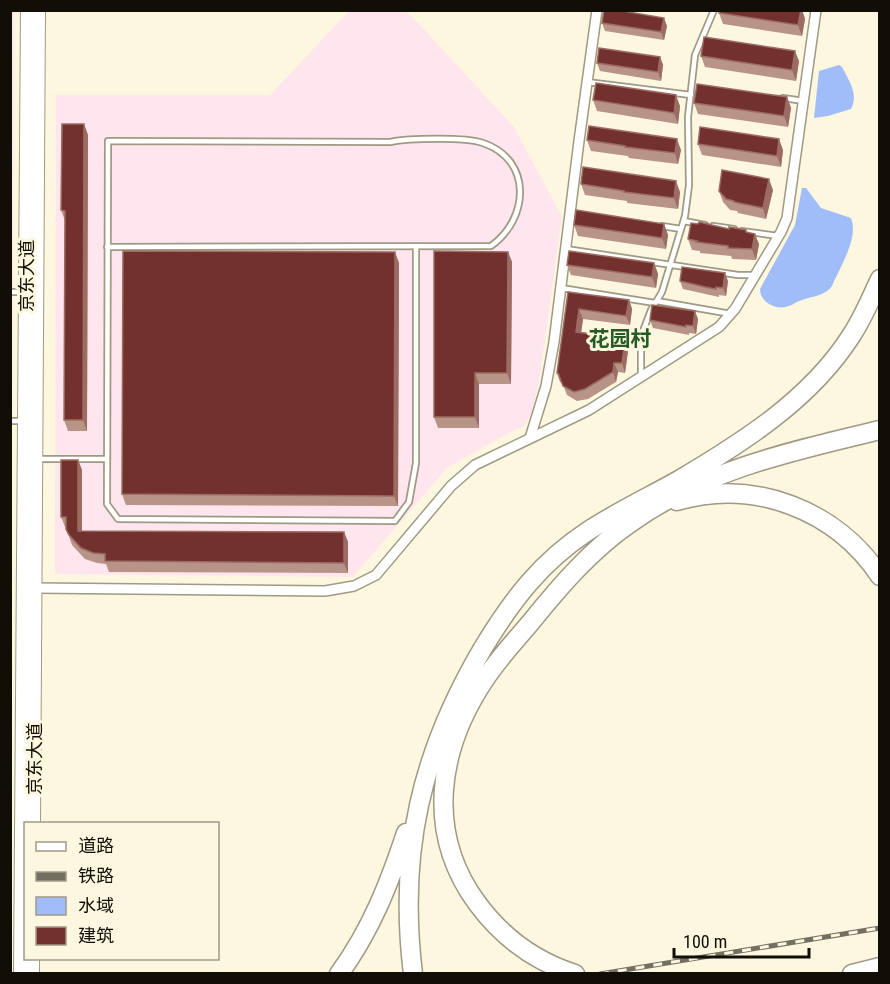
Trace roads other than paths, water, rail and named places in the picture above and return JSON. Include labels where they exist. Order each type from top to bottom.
[{"type":"highway","points":[[339,974],[366,932],[384,897],[439,736],[461,687],[520,591],[559,553],[590,530],[680,479],[773,418],[813,383],[852,335],[879,279]]},
{"type":"highway","points":[[680,479],[785,444],[879,421]]},
{"type":"highway","points":[[423,974],[419,918],[424,834],[435,780],[469,705],[486,676],[542,608],[598,548],[642,514],[694,486],[787,452],[879,430]]},
{"type":"highway","points":[[642,514],[680,500],[708,495],[743,495],[776,500],[800,508],[833,526],[855,545],[879,576]]},
{"type":"highway","points":[[452,745],[444,778],[443,806],[449,845],[463,882],[487,916],[508,938],[543,961],[575,974]]},
{"type":"highway","points":[[413,974],[409,889],[414,832],[425,777]]},
{"type":"highway","points":[[852,974],[879,967]]},
{"type":"main road","name":"京东大道","points":[[21,974],[20,807],[28,10]]},
{"type":"main road","name":"京东大道","points":[[33,822],[38,10]]},
{"type":"street","points":[[530,438],[546,386],[554,342],[597,10]]},
{"type":"street","points":[[35,588],[325,591],[354,586],[376,575],[465,472],[486,459],[589,410],[719,327],[732,314],[784,226],[789,210],[816,10]]},
{"type":"lane","points":[[641,377],[642,338],[662,292],[684,221],[689,184],[688,117],[695,55],[714,10]]},
{"type":"lane","points":[[587,82],[691,95]]},
{"type":"lane","points":[[692,83],[703,85]]},
{"type":"lane","points":[[781,98],[804,101]]},
{"type":"lane","points":[[107,247],[416,246],[490,246],[504,236],[517,215],[521,190],[517,174],[503,154],[477,141],[406,139],[390,142],[108,141],[107,247],[107,504],[118,519],[395,521],[409,502],[416,463],[416,246]]},
{"type":"lane","points":[[570,212],[581,213]]},
{"type":"lane","points":[[684,221],[778,236]]},
{"type":"lane","points":[[659,225],[681,229]]},
{"type":"lane","points":[[566,249],[738,275],[755,275]]},
{"type":"lane","points":[[561,288],[732,314]]},
{"type":"lane","points":[[10,292],[26,292]]},
{"type":"lane","points":[[10,421],[25,421]]},
{"type":"lane","points":[[36,459],[107,459]]},
{"type":"water","points":[[839,65],[854,93],[851,109],[814,118],[819,71]]},
{"type":"water","points":[[802,188],[806,188],[821,208],[851,218],[853,234],[851,243],[829,289],[822,294],[789,306],[774,306],[763,298],[760,289],[795,225]]},
{"type":"railway","points":[[600,974],[880,928]]},
{"type":"district","name":"花园村","points":[[620,339]]}]
